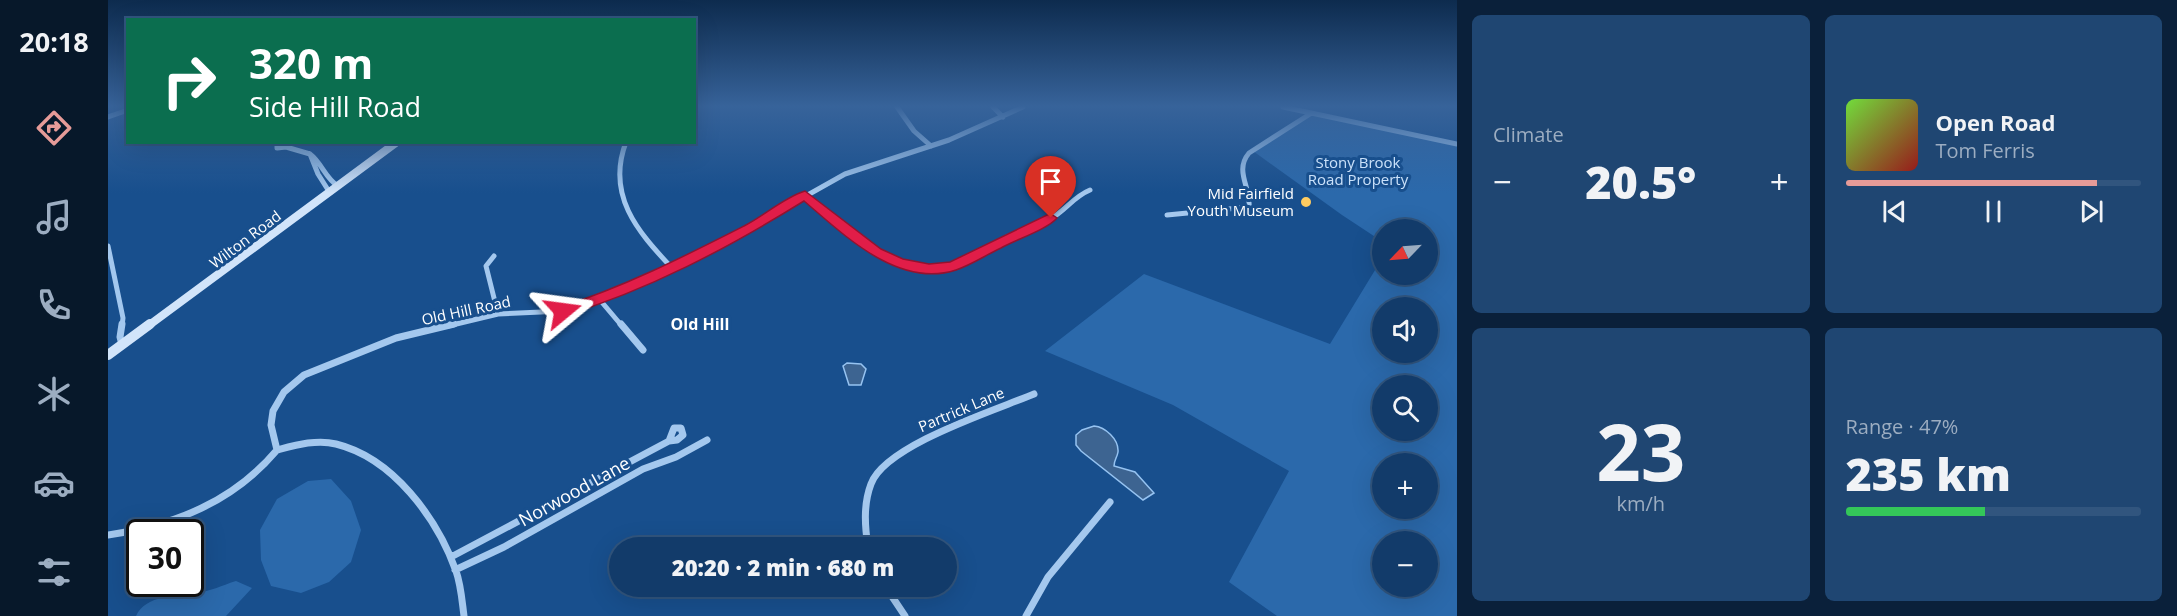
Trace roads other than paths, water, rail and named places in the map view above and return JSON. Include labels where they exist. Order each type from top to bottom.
[{"type":"main road","name":"Wilton Road","points":[[108,355],[395,144]]},
{"type":"street","points":[[920,136],[931,146]]},
{"type":"street","name":"Old Hill Road","points":[[277,450],[271,425],[273,411],[284,392],[300,377],[383,341],[498,314],[559,312],[600,300],[672,268],[755,226],[805,195],[858,169],[956,136]]},
{"type":"street","points":[[1167,215],[1249,207],[1250,196],[1240,169],[1242,161],[1249,153],[1278,136]]},
{"type":"street","points":[[1417,136],[1457,144]]},
{"type":"street","points":[[285,144],[310,154],[318,160],[329,182],[338,186]]},
{"type":"street","points":[[625,144],[618,170],[620,188],[626,205],[645,238],[672,268]]},
{"type":"street","points":[[310,154],[318,174],[330,193]]},
{"type":"street","points":[[805,195],[876,252],[901,264],[934,269],[955,265],[1050,218],[1074,195],[1090,190]]},
{"type":"street","points":[[108,246],[123,326],[120,337],[122,345]]},
{"type":"street","points":[[494,256],[486,266],[498,314]]},
{"type":"street","points":[[600,300],[643,350]]},
{"type":"street","points":[[123,326],[135,336]]},
{"type":"street","name":"Partrick Lane","points":[[866,537],[864,521],[872,484],[878,472],[919,441],[1034,394]]},
{"type":"street","name":"Norwood Lane","points":[[455,570],[504,547],[643,470],[676,457],[707,440]]},
{"type":"street","points":[[451,557],[507,530],[669,441]]},
{"type":"street","points":[[108,535],[155,526],[214,502],[244,484],[277,450],[323,442],[343,446],[369,459],[406,489],[451,557],[464,616]]},
{"type":"street","points":[[1026,616],[1048,577],[1110,502]]},
{"type":"street","points":[[892,597],[904,616]]},
{"type":"place","name":"Mid Fairfield Youth Museum","points":[[1306,202]]},
{"type":"district","name":"Old Hill","points":[[700,324]]},
{"type":"park label","name":"Stony Brook Road Property","points":[[1358,170]]}]
